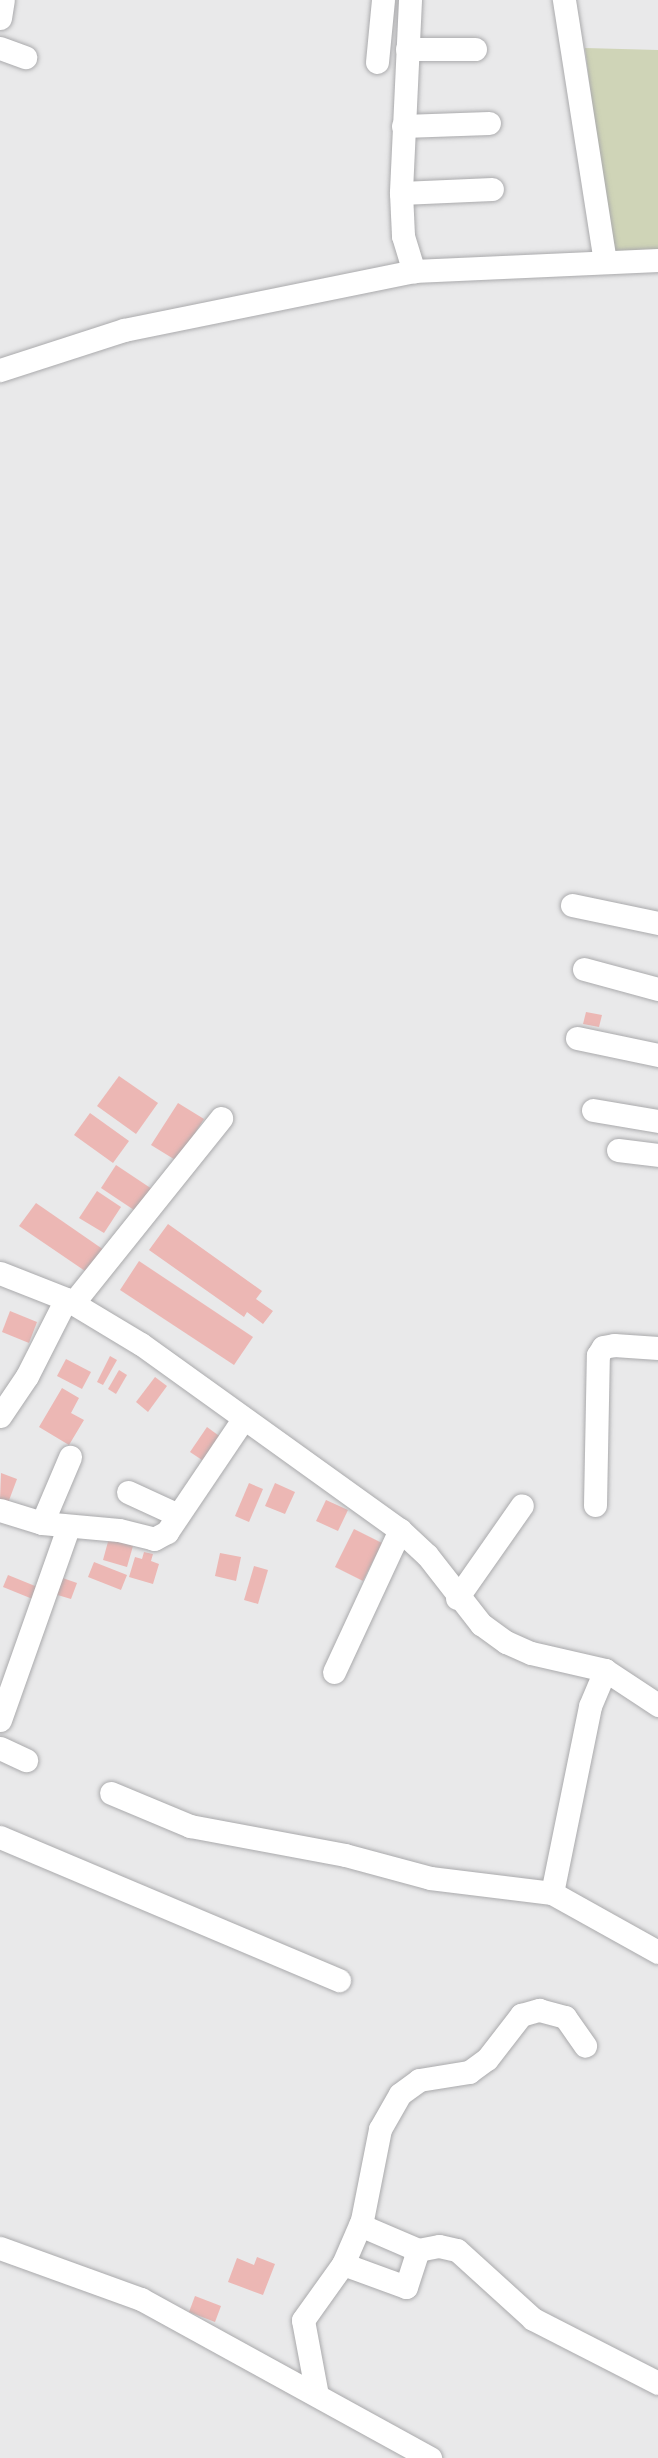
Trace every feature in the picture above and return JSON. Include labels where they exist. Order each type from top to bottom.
[{"type":"street","points":[[0,18],[3,0]]},
{"type":"street","points":[[377,62],[383,0]]},
{"type":"street","points":[[410,0],[401,193],[403,236],[414,271]]},
{"type":"street","points":[[564,0],[605,261]]},
{"type":"street","points":[[0,48],[25,57]]},
{"type":"street","points":[[407,49],[475,49]]},
{"type":"street","points":[[403,126],[489,123]]},
{"type":"street","points":[[401,193],[492,188]]},
{"type":"street","points":[[0,370],[124,330],[414,271],[658,260]]},
{"type":"street","points":[[572,905],[658,923]]},
{"type":"street","points":[[584,969],[658,989]]},
{"type":"street","points":[[578,1038],[658,1055]]},
{"type":"street","points":[[593,1110],[658,1121]]},
{"type":"street","points":[[0,1416],[27,1376],[70,1301],[221,1118]]},
{"type":"street","points":[[618,1150],[658,1155]]},
{"type":"street","points":[[0,1273],[70,1301],[141,1344],[242,1421],[400,1530],[427,1555],[457,1598],[506,1642],[531,1653],[605,1670],[658,1705]]},
{"type":"street","points":[[595,1505],[598,1356],[603,1347],[614,1345],[658,1348]]},
{"type":"street","points":[[0,1510],[68,1528],[119,1530],[154,1539],[163,1536],[242,1421]]},
{"type":"street","points":[[42,1523],[70,1457]]},
{"type":"street","points":[[128,1492],[178,1515]]},
{"type":"street","points":[[457,1598],[522,1505]]},
{"type":"street","points":[[3,1711],[68,1528]]},
{"type":"street","points":[[334,1672],[400,1530]]},
{"type":"street","points":[[552,1893],[590,1706],[605,1670]]},
{"type":"street","points":[[0,1748],[26,1760]]},
{"type":"street","points":[[111,1793],[190,1826],[345,1855],[407,1872],[552,1893],[658,1952]]},
{"type":"street","points":[[0,1837],[339,1980]]},
{"type":"street","points":[[317,2395],[303,2320],[343,2264],[360,2225],[380,2129],[400,2094],[419,2080],[469,2072],[487,2059],[520,2015],[539,2010],[565,2017],[585,2046]]},
{"type":"street","points":[[360,2225],[418,2250],[439,2246],[457,2250],[533,2319],[658,2384]]},
{"type":"street","points":[[0,2248],[141,2298],[430,2458]]},
{"type":"street","points":[[343,2264],[406,2287],[418,2250]]},
{"type":"green space","points":[[585,48],[658,50],[658,252],[611,252]]},
{"type":"building","points":[[586,1012],[602,1015],[599,1027],[583,1024]]},
{"type":"building","points":[[119,1076],[158,1103],[136,1134],[97,1106]]},
{"type":"building","points":[[178,1103],[204,1119],[177,1161],[151,1145]]},
{"type":"building","points":[[90,1113],[129,1141],[113,1163],[74,1135]]},
{"type":"building","points":[[116,1165],[152,1189],[137,1212],[101,1188]]},
{"type":"building","points":[[97,1191],[121,1207],[104,1233],[79,1218]]},
{"type":"building","points":[[36,1203],[104,1250],[88,1273],[19,1226]]},
{"type":"building","points":[[168,1224],[262,1291],[256,1299],[273,1311],[263,1324],[247,1312],[244,1317],[149,1250]]},
{"type":"building","points":[[139,1261],[253,1337],[234,1365],[120,1290]]},
{"type":"building","points":[[10,1311],[37,1322],[29,1343],[2,1332]]},
{"type":"building","points":[[110,1356],[117,1360],[103,1385],[97,1382]]},
{"type":"building","points":[[66,1359],[91,1372],[82,1389],[57,1376]]},
{"type":"building","points":[[119,1370],[127,1375],[116,1394],[108,1389]]},
{"type":"building","points":[[155,1377],[167,1386],[148,1412],[136,1402]]},
{"type":"building","points":[[62,1388],[79,1398],[71,1413],[84,1420],[69,1445],[39,1427]]},
{"type":"building","points":[[207,1427],[222,1438],[205,1462],[190,1452]]},
{"type":"building","points":[[1,1473],[17,1479],[8,1503],[0,1500]]},
{"type":"building","points":[[249,1483],[263,1489],[249,1522],[235,1516]]},
{"type":"building","points":[[275,1483],[295,1492],[285,1514],[265,1506]]},
{"type":"building","points":[[326,1500],[348,1510],[338,1531],[316,1521]]},
{"type":"building","points":[[354,1529],[382,1543],[363,1581],[335,1567]]},
{"type":"building","points":[[109,1538],[133,1546],[127,1567],[103,1560]]},
{"type":"building","points":[[144,1552],[153,1554],[151,1561],[159,1564],[153,1584],[129,1577],[135,1557],[142,1559]]},
{"type":"building","points":[[220,1553],[241,1557],[236,1581],[215,1576]]},
{"type":"building","points":[[94,1562],[127,1575],[121,1590],[88,1577]]},
{"type":"building","points":[[254,1566],[268,1570],[258,1604],[244,1600]]},
{"type":"building","points":[[8,1575],[40,1588],[35,1600],[3,1587]]},
{"type":"building","points":[[57,1576],[77,1583],[71,1599],[51,1593]]},
{"type":"building","points":[[257,2257],[275,2264],[263,2295],[228,2282],[237,2258],[254,2265]]},
{"type":"building","points":[[195,2296],[221,2306],[215,2322],[189,2312]]}]
